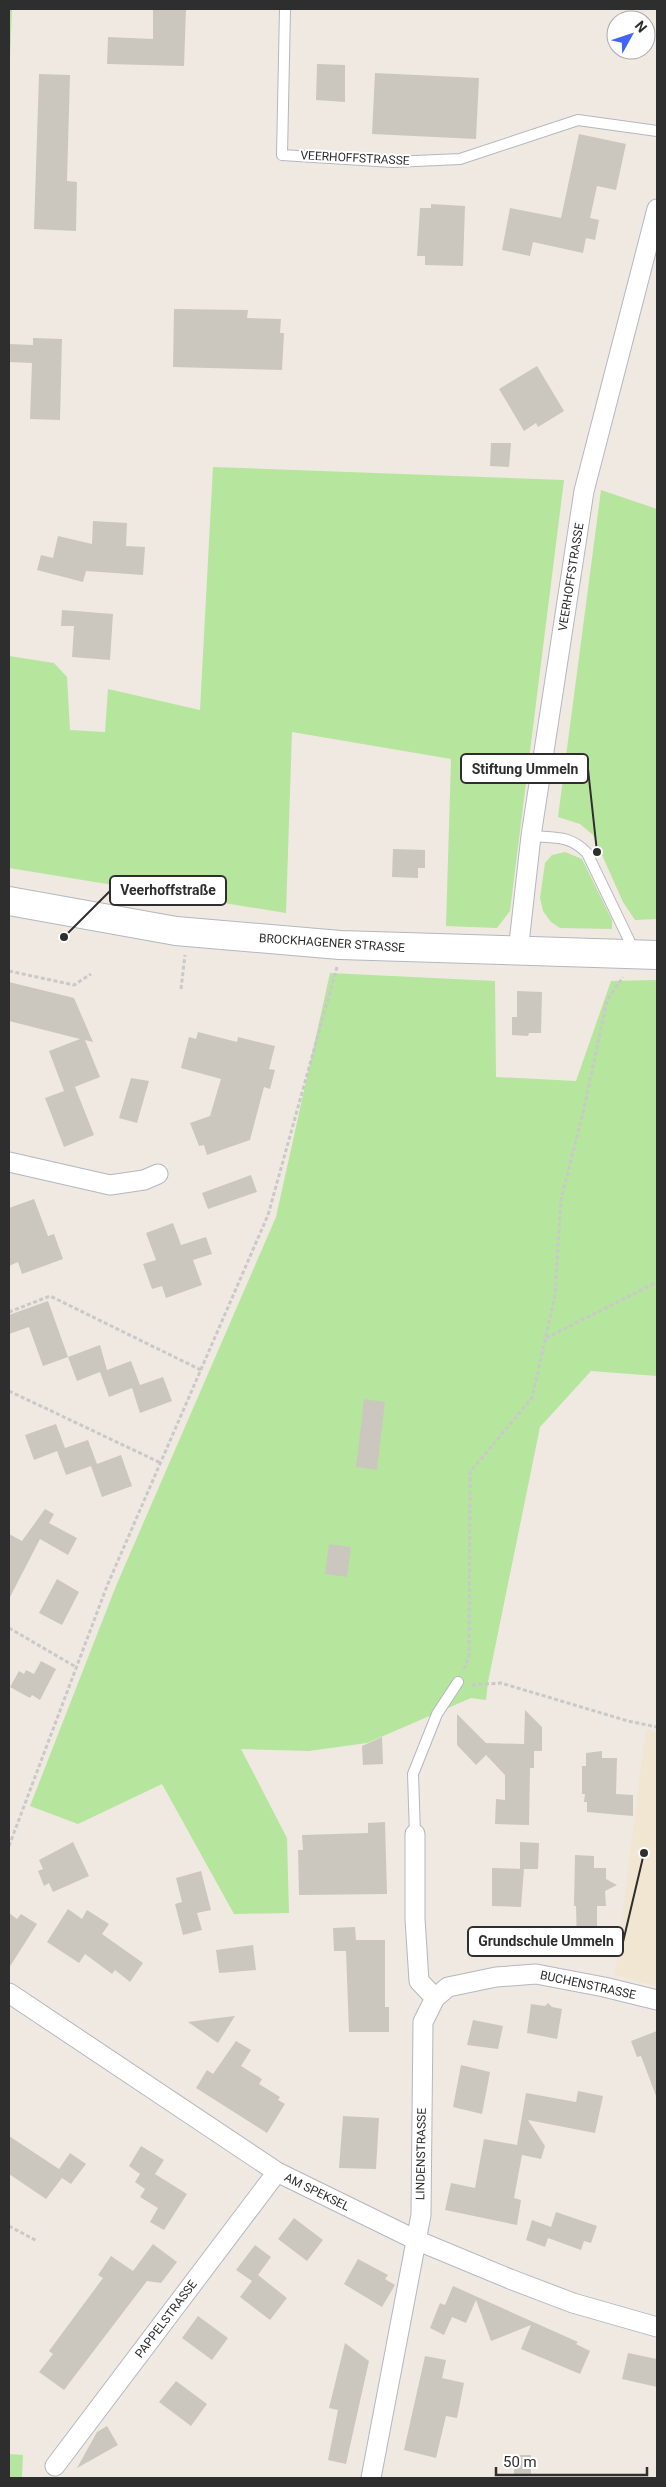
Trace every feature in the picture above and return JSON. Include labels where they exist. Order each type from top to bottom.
[{"type":"main road","name":"BROCKHAGENER STRASSE","points":[[9,901],[176,931],[340,945],[518,952],[628,964],[657,955]]},
{"type":"street","name":"VEERHOFFSTRASSE","points":[[518,952],[531,836],[584,491],[657,209]]},
{"type":"street","points":[[9,1162],[110,1185],[144,1180],[158,1174]]},
{"type":"street","points":[[414,1834],[415,1919],[420,1981],[435,1998]]},
{"type":"street","name":"BUCHENSTRASSE","points":[[435,1998],[448,1987],[496,1977],[536,1974],[604,1987],[657,2000]]},
{"type":"street","name":"AM SPEKSEL","points":[[9,1993],[277,2172],[416,2240],[573,2303],[657,2327]]},
{"type":"street","name":"LINDENSTRASSE","points":[[370,2478],[421,2215],[422,2022],[435,1998]]},
{"type":"street","name":"PAPPELSTRASSE","points":[[55,2466],[277,2172]]},
{"type":"lane","name":"VEERHOFFSTRASSE","points":[[285,9],[282,154],[393,162],[460,159],[578,120],[657,131]]},
{"type":"lane","points":[[531,836],[565,838],[578,843],[587,853],[629,940],[628,964]]},
{"type":"lane","points":[[414,1834],[413,1774],[437,1714],[458,1682]]},
{"type":"path","points":[[181,989],[185,952]]},
{"type":"path","points":[[9,1846],[107,1586],[268,1215],[337,962]]},
{"type":"path","points":[[628,964],[607,1000],[583,1113],[560,1200],[555,1295],[532,1398],[470,1472],[469,1657],[458,1682],[469,1686],[501,1682],[628,1721],[657,1726]]},
{"type":"path","points":[[9,971],[74,984],[91,974]]},
{"type":"path","points":[[545,1338],[657,1282]]},
{"type":"path","points":[[9,1312],[50,1296],[201,1370]]},
{"type":"path","points":[[9,1390],[161,1463]]},
{"type":"path","points":[[9,1628],[76,1667]]},
{"type":"path","points":[[9,2226],[37,2241]]},
{"type":"shaded area","points":[[646,1729],[657,1732],[657,1986],[615,1975]]},
{"type":"green space","points":[[9,9],[12,9],[9,83]]},
{"type":"green space","points":[[213,467],[564,480],[510,911],[497,928],[446,926],[451,759],[292,732],[286,913],[9,868],[9,656],[54,663],[67,677],[70,730],[105,732],[108,689],[200,710]]},
{"type":"green space","points":[[601,490],[657,509],[657,919],[635,920],[623,902],[593,835],[580,824],[558,817]]},
{"type":"green space","points":[[565,852],[582,859],[612,920],[612,929],[560,928],[551,922],[543,911],[540,898],[545,863],[552,855]]},
{"type":"green space","points":[[330,973],[495,981],[496,1077],[576,1081],[611,981],[657,980],[657,1376],[591,1371],[540,1427],[488,1682],[486,1700],[471,1698],[367,1743],[309,1751],[241,1749],[287,1838],[289,1913],[234,1914],[162,1784],[78,1824],[30,1806],[116,1586],[276,1217]]},
{"type":"green space","points":[[9,2454],[23,2455],[22,2477],[25,2478],[9,2478]]},
{"type":"building","points":[[153,9],[186,9],[184,66],[107,64],[108,37],[153,39]]},
{"type":"building","points":[[317,64],[345,65],[345,102],[316,100]]},
{"type":"building","points":[[375,73],[479,78],[476,139],[372,134]]},
{"type":"building","points":[[39,74],[70,75],[67,181],[77,182],[76,231],[34,229]]},
{"type":"building","points":[[579,134],[626,144],[616,190],[597,186],[590,218],[599,220],[595,240],[586,238],[583,253],[533,242],[530,256],[502,250],[510,208],[561,218]]},
{"type":"building","points":[[431,204],[465,206],[463,266],[425,265],[425,256],[417,256],[420,208],[431,208]]},
{"type":"building","points":[[174,309],[248,310],[247,318],[281,319],[280,333],[284,333],[282,370],[173,367]]},
{"type":"building","points":[[33,338],[62,339],[60,420],[30,419],[32,363],[9,362],[9,344],[33,345]]},
{"type":"building","points":[[537,366],[564,411],[538,427],[536,423],[524,431],[499,389]]},
{"type":"building","points":[[491,443],[511,443],[509,467],[490,466]]},
{"type":"building","points":[[93,521],[127,523],[126,546],[145,547],[143,575],[86,571],[83,582],[37,570],[41,555],[53,558],[58,536],[92,544]]},
{"type":"building","points":[[62,610],[113,614],[110,660],[72,657],[74,626],[61,626]]},
{"type":"building","points":[[393,849],[425,850],[425,868],[418,868],[418,878],[392,877]]},
{"type":"building","points":[[9,982],[74,998],[93,1042],[85,1040],[100,1077],[67,1090],[75,1087],[94,1135],[64,1147],[45,1098],[64,1091],[49,1051],[80,1039],[9,1021]]},
{"type":"building","points":[[517,991],[542,992],[541,1033],[529,1033],[528,1036],[512,1035],[512,1017],[517,1017]]},
{"type":"building","points":[[198,1032],[237,1042],[238,1037],[275,1046],[269,1069],[275,1070],[270,1089],[264,1087],[250,1140],[207,1155],[204,1145],[199,1146],[190,1123],[210,1116],[221,1079],[181,1068],[189,1037],[196,1039]]},
{"type":"building","points":[[131,1078],[149,1081],[137,1123],[119,1118]]},
{"type":"building","points":[[251,1175],[257,1192],[208,1209],[202,1193]]},
{"type":"building","points":[[34,1199],[48,1236],[54,1234],[63,1259],[22,1274],[18,1262],[9,1266],[9,1208]]},
{"type":"building","points":[[173,1223],[181,1245],[206,1237],[212,1254],[193,1260],[202,1285],[166,1298],[162,1286],[152,1289],[143,1264],[156,1260],[146,1233]]},
{"type":"building","points":[[48,1301],[68,1357],[43,1366],[29,1327],[9,1334],[9,1315]]},
{"type":"building","points":[[100,1345],[107,1370],[131,1361],[140,1385],[163,1377],[172,1401],[140,1413],[132,1388],[109,1397],[100,1372],[77,1381],[68,1357]]},
{"type":"building","points":[[364,1399],[385,1402],[377,1470],[356,1467]]},
{"type":"building","points":[[56,1424],[65,1448],[88,1440],[97,1464],[121,1455],[132,1486],[102,1497],[91,1466],[66,1475],[57,1451],[34,1460],[25,1435]]},
{"type":"building","points":[[45,1509],[54,1514],[49,1523],[77,1538],[68,1555],[40,1539],[9,1599],[9,1534],[22,1541]]},
{"type":"building","points":[[329,1544],[351,1547],[347,1577],[325,1574]]},
{"type":"building","points":[[57,1579],[79,1592],[62,1625],[39,1613]]},
{"type":"building","points":[[41,1661],[56,1669],[40,1700],[32,1695],[30,1698],[10,1687],[19,1671],[24,1674],[26,1670],[34,1674]]},
{"type":"building","points":[[525,1710],[542,1727],[542,1751],[534,1751],[534,1768],[530,1768],[529,1825],[495,1824],[496,1799],[505,1800],[505,1775],[486,1755],[476,1765],[457,1745],[457,1714],[486,1743],[524,1744]]},
{"type":"building","points":[[382,1737],[383,1764],[363,1765],[362,1746]]},
{"type":"building","points":[[602,1751],[602,1758],[617,1758],[616,1794],[633,1795],[633,1816],[587,1812],[587,1802],[584,1802],[585,1794],[582,1794],[582,1766],[586,1766],[586,1753]]},
{"type":"building","points":[[385,1822],[387,1894],[299,1895],[298,1850],[303,1850],[302,1835],[368,1833],[368,1823]]},
{"type":"building","points":[[73,1842],[89,1876],[53,1892],[49,1883],[44,1886],[38,1871],[43,1869],[39,1860]]},
{"type":"building","points":[[520,1842],[539,1843],[538,1869],[520,1869]]},
{"type":"building","points":[[575,1855],[594,1856],[594,1868],[606,1868],[606,1879],[617,1885],[605,1891],[606,1906],[597,1906],[597,1945],[577,1945],[576,1906],[574,1906]]},
{"type":"building","points":[[492,1868],[524,1869],[521,1907],[492,1906]]},
{"type":"building","points":[[201,1871],[211,1910],[197,1913],[202,1930],[183,1935],[175,1904],[182,1902],[176,1878]]},
{"type":"building","points":[[68,1909],[82,1919],[87,1910],[109,1924],[102,1934],[143,1963],[130,1982],[115,1970],[112,1974],[85,1954],[79,1963],[47,1942]]},
{"type":"building","points":[[9,1913],[17,1919],[21,1914],[37,1924],[9,1968]]},
{"type":"building","points":[[355,1927],[356,1940],[385,1940],[385,2007],[389,2007],[389,2032],[349,2032],[346,1951],[334,1951],[333,1928]]},
{"type":"building","points":[[253,1945],[256,1970],[219,1973],[216,1950]]},
{"type":"building","points":[[548,2003],[552,2007],[562,2009],[557,2039],[527,2033],[531,2004],[545,2006]]},
{"type":"building","points":[[235,2016],[218,2043],[188,2022],[218,2018]]},
{"type":"building","points":[[473,2020],[503,2026],[498,2049],[467,2045]]},
{"type":"building","points":[[657,2031],[656,2096],[641,2056],[637,2057],[631,2041]]},
{"type":"building","points":[[236,2041],[251,2050],[241,2066],[262,2079],[259,2084],[280,2097],[278,2100],[285,2104],[267,2133],[196,2088],[207,2070],[213,2074]]},
{"type":"building","points":[[461,2065],[490,2072],[482,2114],[453,2107]]},
{"type":"building","points":[[578,2091],[603,2096],[595,2133],[528,2120],[545,2146],[541,2159],[522,2155],[514,2198],[521,2200],[517,2225],[445,2210],[451,2183],[475,2188],[484,2139],[517,2145],[526,2093],[576,2102]]},
{"type":"building","points":[[343,2116],[379,2118],[376,2169],[339,2168]]},
{"type":"building","points":[[9,2136],[59,2169],[70,2153],[86,2164],[71,2184],[62,2178],[46,2199],[9,2174]]},
{"type":"building","points":[[141,2146],[164,2160],[155,2174],[187,2194],[164,2230],[150,2222],[158,2208],[140,2197],[145,2189],[135,2182],[140,2174],[129,2166]]},
{"type":"building","points":[[556,2212],[597,2226],[591,2243],[584,2241],[581,2250],[548,2238],[545,2247],[526,2240],[532,2220],[551,2227]]},
{"type":"building","points":[[294,2218],[323,2240],[307,2261],[278,2239]]},
{"type":"building","points":[[153,2244],[177,2262],[161,2283],[147,2281],[64,2390],[39,2372],[53,2354],[49,2351],[103,2278],[98,2275],[111,2256],[133,2271]]},
{"type":"building","points":[[255,2245],[271,2257],[258,2275],[287,2298],[270,2320],[240,2297],[252,2281],[236,2270]]},
{"type":"building","points":[[358,2259],[388,2275],[385,2279],[395,2285],[382,2307],[344,2284]]},
{"type":"building","points":[[453,2286],[578,2342],[576,2344],[590,2351],[580,2374],[521,2349],[531,2325],[491,2341],[476,2300],[466,2323],[452,2317],[444,2335],[430,2328],[440,2303],[445,2305]]},
{"type":"building","points":[[198,2316],[228,2338],[212,2360],[182,2338]]},
{"type":"building","points":[[345,2343],[369,2361],[346,2464],[328,2460],[338,2410],[329,2408]]},
{"type":"building","points":[[628,2353],[657,2359],[657,2387],[622,2379]]},
{"type":"building","points":[[425,2356],[446,2360],[442,2378],[464,2383],[457,2418],[446,2416],[436,2458],[404,2450]]},
{"type":"building","points":[[176,2381],[207,2404],[191,2426],[159,2402]]},
{"type":"building","points":[[107,2426],[118,2445],[77,2468],[97,2432]]},
{"type":"building","points":[[514,2455],[531,2455],[531,2474],[514,2475]]},
{"type":"place","name":"Stiftung Ummeln","points":[[597,852]]},
{"type":"place","name":"Veerhoffstraße","points":[[64,937]]},
{"type":"place","name":"Grundschule Ummeln","points":[[644,1853]]}]
